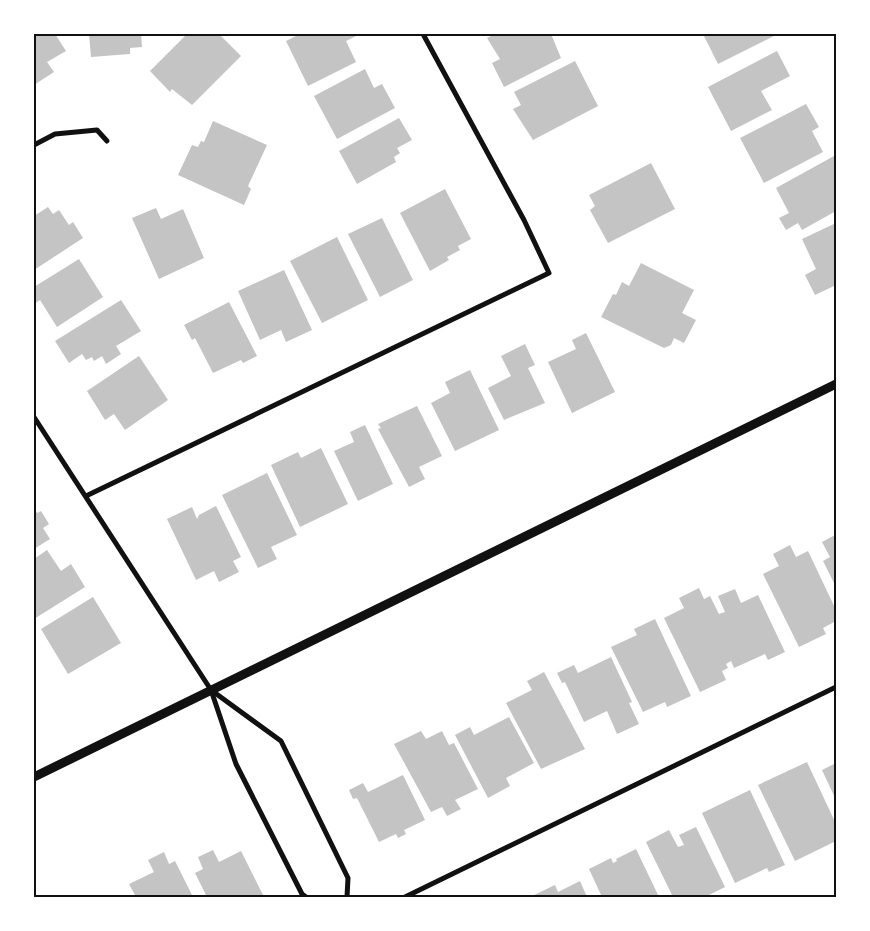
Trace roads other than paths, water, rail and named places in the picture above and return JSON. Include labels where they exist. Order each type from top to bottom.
[{"type":"street","points":[[86,496],[549,273],[524,220],[423,34]]},
{"type":"street","points":[[34,145],[55,134],[98,130],[107,141]]},
{"type":"street","points":[[34,777],[836,384]]},
{"type":"street","points":[[34,417],[211,690],[236,764],[302,894],[306,897]]},
{"type":"street","points":[[405,897],[836,687]]},
{"type":"street","points":[[211,690],[282,741],[348,878],[347,897]]}]
